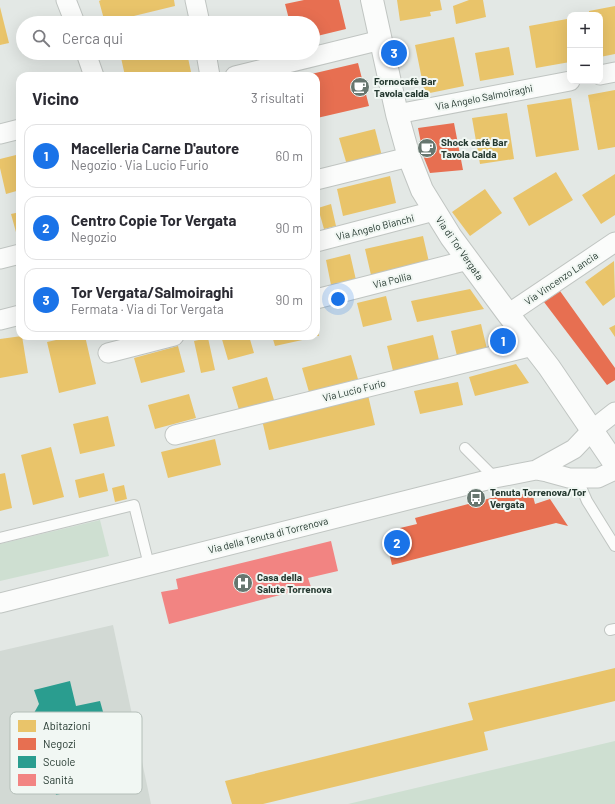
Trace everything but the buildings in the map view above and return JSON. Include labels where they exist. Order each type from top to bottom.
[{"type":"street","points":[[66,0],[72,16]]},
{"type":"street","points":[[195,0],[198,16]]},
{"type":"street","name":"Via di Tor Vergata","points":[[372,0],[409,157],[422,190],[434,211],[468,260],[533,346],[615,464]]},
{"type":"street","points":[[320,55],[381,40]]},
{"type":"street","points":[[88,60],[93,72]]},
{"type":"street","points":[[207,60],[209,72]]},
{"type":"street","points":[[251,72],[300,60]]},
{"type":"street","points":[[603,74],[615,72]]},
{"type":"street","name":"Via Angelo Salmoiraghi","points":[[398,114],[567,82]]},
{"type":"street","points":[[0,134],[16,130]]},
{"type":"street","points":[[320,179],[409,157]]},
{"type":"street","name":"Via Angelo Bianchi","points":[[320,241],[434,211]]},
{"type":"street","name":"Via Vincenzo Lancia","points":[[508,314],[615,242]]},
{"type":"street","points":[[0,259],[16,255]]},
{"type":"street","name":"Via Pollia","points":[[320,298],[468,260]]},
{"type":"street","points":[[0,320],[16,316]]},
{"type":"street","points":[[108,353],[158,340]]},
{"type":"street","name":"Via Lucio Furio","points":[[175,435],[533,346]]},
{"type":"street","name":"Via della Tenuta di Torrenova","points":[[0,603],[495,478],[536,470],[574,449],[592,430],[615,412]]},
{"type":"street","name":"Via della Tenuta di Torrenova","points":[[536,470],[577,478],[598,478],[615,470]]},
{"type":"lane","points":[[465,448],[495,478]]},
{"type":"lane","points":[[577,478],[587,501],[615,546]]},
{"type":"lane","points":[[0,538],[134,505],[149,565]]},
{"type":"shaded area","points":[[113,625],[131,712],[10,712],[10,794],[142,794],[142,762],[151,804],[0,804],[0,651]]},
{"type":"green space","points":[[100,520],[109,556],[0,581],[0,544]]},
{"type":"green space","points":[[615,741],[615,804],[348,804]]},
{"type":"place","name":"Tor Vergata/Salmoiraghi","points":[[394,53]]},
{"type":"place","name":"Fornocafè Bar Tavola calda","points":[[360,87]]},
{"type":"place","name":"Shock cafè Bar Tavola Calda","points":[[427,148]]},
{"type":"place","name":"Macelleria Carne D'autore","points":[[503,341]]},
{"type":"place","name":"Tenuta Torrenova/Tor Vergata","points":[[476,498]]},
{"type":"place","name":"Centro Copie Tor Vergata","points":[[397,543]]},
{"type":"place","name":"Casa della Salute Torrenova","points":[[243,583]]}]
